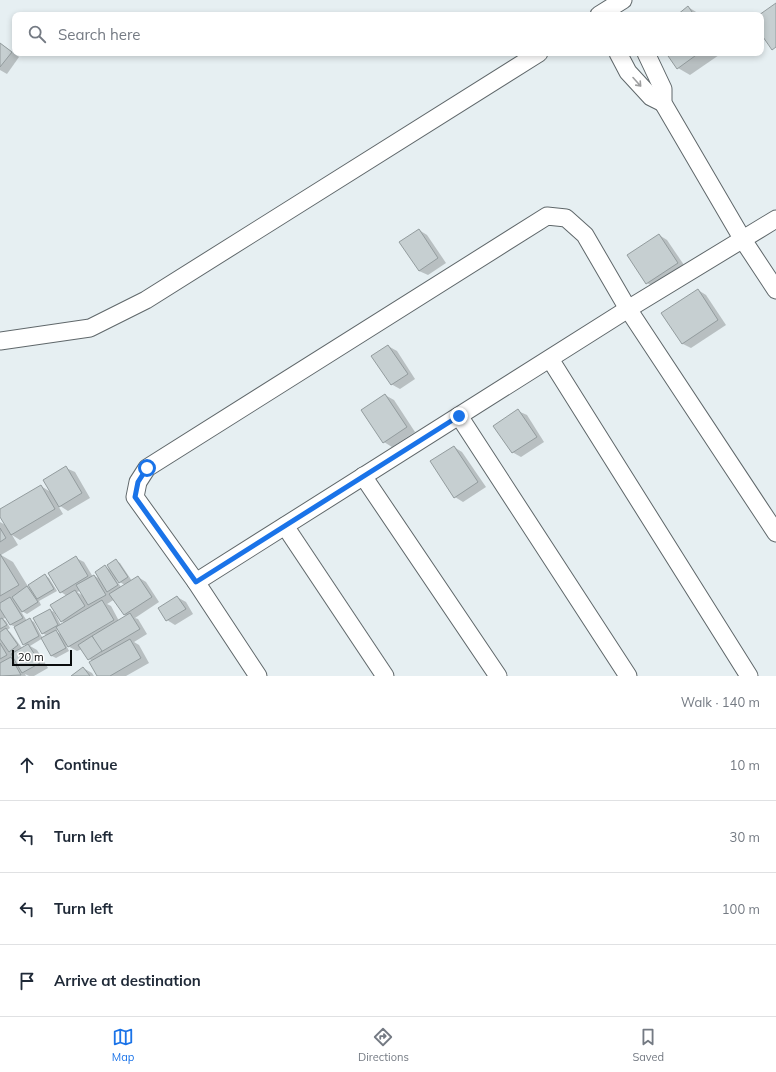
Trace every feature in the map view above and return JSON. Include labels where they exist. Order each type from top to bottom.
[{"type":"street","points":[[607,12],[622,6]]},
{"type":"street","points":[[0,341],[90,328],[146,300],[534,56]]},
{"type":"street","points":[[620,56],[628,72],[651,98],[663,103]]},
{"type":"street","points":[[647,56],[663,88],[663,103],[743,240],[776,290]]},
{"type":"street","points":[[258,676],[196,582],[135,497],[138,482],[147,468],[153,464],[547,216],[566,218],[585,235],[628,309],[776,532]]},
{"type":"street","points":[[196,582],[628,309],[776,219]]},
{"type":"street","points":[[550,359],[749,676]]},
{"type":"street","points":[[459,416],[628,676]]},
{"type":"street","points":[[363,476],[498,676]]},
{"type":"street","points":[[285,526],[385,676]]},
{"type":"building","points":[[776,3],[776,47],[772,50],[764,38],[763,12]]},
{"type":"building","points":[[688,6],[692,12],[681,12]]},
{"type":"building","points":[[0,43],[12,52],[0,67]]},
{"type":"building","points":[[668,56],[695,56],[677,69]]},
{"type":"building","points":[[419,229],[438,258],[419,271],[399,242]]},
{"type":"building","points":[[659,234],[678,263],[646,284],[627,255]]},
{"type":"building","points":[[698,289],[718,320],[682,344],[661,313]]},
{"type":"building","points":[[388,345],[408,374],[391,385],[371,356]]},
{"type":"building","points":[[385,394],[407,427],[383,443],[361,410]]},
{"type":"building","points":[[518,409],[537,437],[512,453],[493,426]]},
{"type":"building","points":[[454,446],[478,482],[454,498],[430,461]]},
{"type":"building","points":[[66,466],[82,493],[59,507],[43,480]]},
{"type":"building","points":[[41,485],[55,509],[11,535],[0,517],[0,509]]},
{"type":"building","points":[[0,528],[6,538],[0,542]]},
{"type":"building","points":[[0,554],[19,585],[0,596]]},
{"type":"building","points":[[76,556],[88,576],[60,593],[48,573]]},
{"type":"building","points":[[116,559],[128,577],[119,583],[107,565]]},
{"type":"building","points":[[105,565],[118,585],[107,592],[95,572]]},
{"type":"building","points":[[45,574],[54,589],[37,599],[28,585]]},
{"type":"building","points":[[94,575],[106,595],[88,605],[76,585]]},
{"type":"building","points":[[138,576],[152,597],[124,615],[109,594]]},
{"type":"building","points":[[27,586],[38,602],[22,612],[12,597]]},
{"type":"building","points":[[75,590],[85,606],[61,622],[50,605]]},
{"type":"building","points":[[177,596],[186,609],[166,621],[158,608]]},
{"type":"building","points":[[10,597],[23,618],[10,625],[0,609],[0,603]]},
{"type":"building","points":[[102,600],[114,620],[68,647],[56,627]]},
{"type":"building","points":[[50,609],[58,625],[42,634],[33,618]]},
{"type":"building","points":[[130,613],[140,629],[101,652],[92,636]]},
{"type":"building","points":[[2,618],[7,625],[0,629],[0,619]]},
{"type":"building","points":[[30,618],[39,636],[23,645],[14,627]]},
{"type":"building","points":[[6,628],[18,645],[9,652],[0,639],[0,632]]},
{"type":"building","points":[[56,630],[66,648],[51,656],[41,638]]},
{"type":"building","points":[[92,636],[102,651],[88,660],[78,645]]},
{"type":"building","points":[[130,639],[141,658],[110,676],[97,676],[89,662]]},
{"type":"building","points":[[0,643],[7,655],[0,659]]},
{"type":"building","points":[[28,644],[40,663],[22,673],[11,654]]},
{"type":"building","points":[[11,657],[21,675],[0,676],[0,663]]},
{"type":"building","points":[[83,667],[90,676],[71,676]]},
{"type":"route","points":[[147,468],[138,482],[135,497],[196,582],[459,416]]}]
